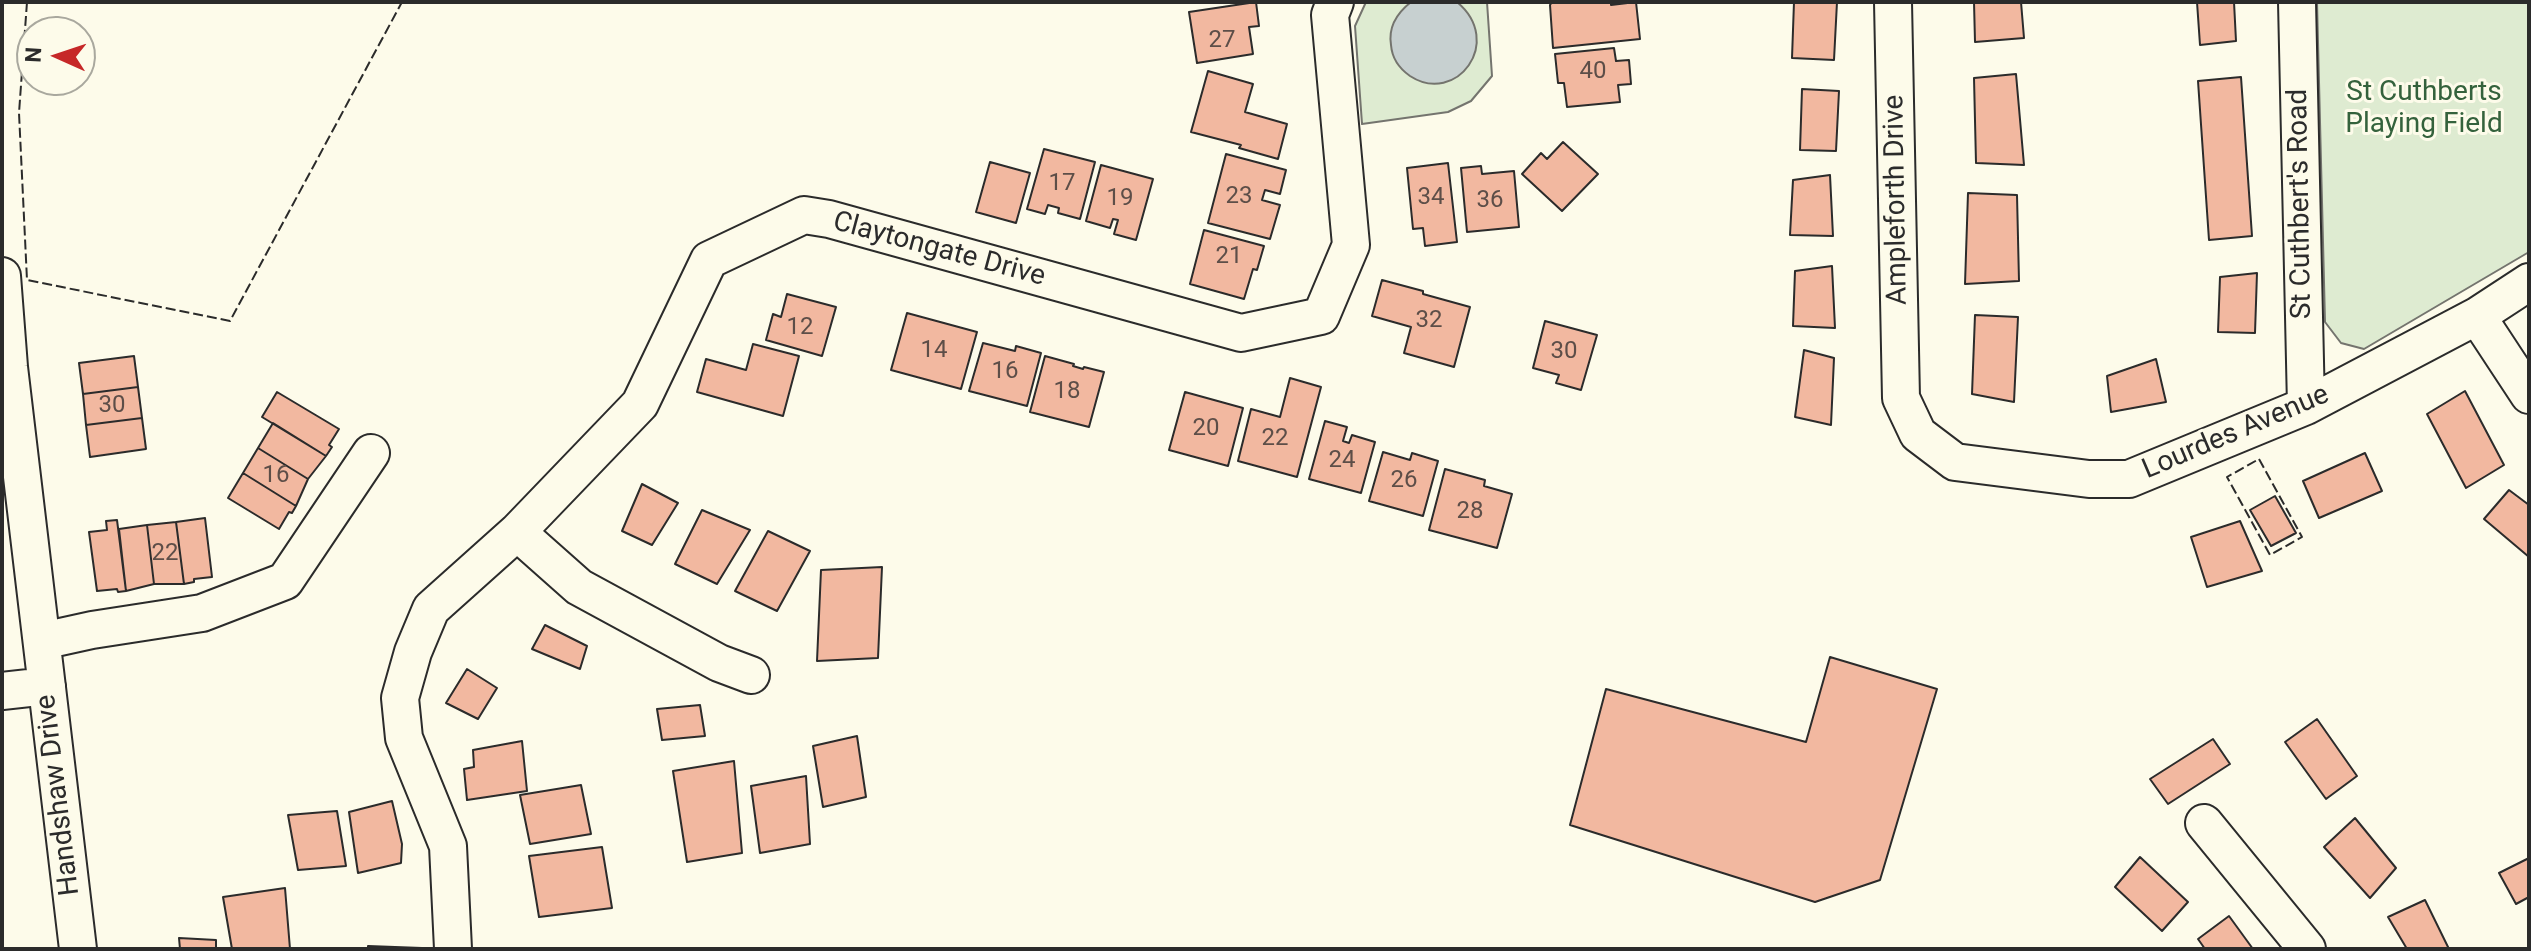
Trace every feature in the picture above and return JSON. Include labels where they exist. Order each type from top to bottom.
[{"type":"street","name":"Claytongate Drive","points":[[453,949],[448,846],[404,738],[400,698],[413,652],[431,609],[517,532],[640,404],[709,260],[804,215],[829,219],[1241,333],[1321,316],[1351,245],[1330,15],[1335,2]]},
{"type":"street","name":"Ampleforth Drive","points":[[1893,2],[1901,398]]},
{"type":"street","name":"St Cuthbert's Road","points":[[2297,2],[2306,406]]},
{"type":"street","name":"Handshaw Drive","points":[[2,276],[9,367],[78,949]]},
{"type":"street","name":"Lourdes Avenue","points":[[1901,398],[1918,434],[1955,462],[2089,479],[2129,479],[2306,406],[2477,316],[2529,282]]},
{"type":"street","points":[[2477,316],[2529,395]]},
{"type":"street","points":[[42,641],[202,613],[285,581],[371,453]]},
{"type":"street","points":[[517,532],[579,587],[719,663],[751,675]]},
{"type":"street","points":[[2,691],[47,686]]},
{"type":"street","points":[[2204,823],[2307,949]]},
{"type":"green space","points":[[1366,2],[1487,2],[1492,76],[1471,101],[1448,112],[1362,124],[1355,26]]},
{"type":"green space","name":"St Cuthberts Playing Field","points":[[2317,2],[2529,2],[2529,252],[2364,349],[2341,343],[2325,322]]},
{"type":"shaded area","points":[[1411,2],[1457,2],[1471,18],[1476,35],[1475,51],[1469,65],[1458,76],[1444,83],[1427,83],[1410,76],[1397,63],[1390,38],[1392,26]]},
{"type":"building","points":[[1256,2],[1259,26],[1249,27],[1253,54],[1197,63],[1189,12]]},
{"type":"building","points":[[1552,2],[1611,2],[1611,5],[1636,2],[1640,39],[1553,48]]},
{"type":"building","points":[[1794,2],[1837,2],[1834,60],[1792,58]]},
{"type":"building","points":[[1974,2],[2021,2],[2024,38],[1975,42]]},
{"type":"building","points":[[2197,2],[2234,2],[2236,41],[2200,45]]},
{"type":"building","points":[[1614,48],[1616,61],[1629,60],[1631,84],[1618,85],[1620,102],[1567,107],[1564,83],[1558,83],[1555,54]]},
{"type":"building","points":[[1208,71],[1253,84],[1245,112],[1287,124],[1278,159],[1239,148],[1241,145],[1191,132]]},
{"type":"building","points":[[2016,74],[2024,165],[1976,163],[1974,78]]},
{"type":"building","points":[[2241,77],[2252,236],[2209,240],[2198,81]]},
{"type":"building","points":[[1802,89],[1839,91],[1836,151],[1800,150]]},
{"type":"building","points":[[1563,142],[1598,174],[1562,211],[1522,174],[1541,153],[1547,159]]},
{"type":"building","points":[[1044,149],[1095,162],[1080,219],[1058,213],[1059,208],[1048,205],[1045,214],[1027,209]]},
{"type":"building","points":[[1226,154],[1286,170],[1280,194],[1265,190],[1262,200],[1280,205],[1270,239],[1208,223]]},
{"type":"building","points":[[990,162],[1030,173],[1016,223],[976,212]]},
{"type":"building","points":[[1448,163],[1457,242],[1425,246],[1423,228],[1413,229],[1407,168]]},
{"type":"building","points":[[1101,165],[1153,179],[1136,240],[1114,234],[1118,220],[1113,219],[1110,228],[1086,221]]},
{"type":"building","points":[[1481,166],[1482,174],[1514,171],[1519,227],[1467,232],[1461,168]]},
{"type":"building","points":[[1830,175],[1833,236],[1790,235],[1793,180]]},
{"type":"building","points":[[1968,193],[2017,195],[2019,281],[1965,284]]},
{"type":"building","points":[[1204,230],[1264,246],[1244,299],[1190,284]]},
{"type":"building","points":[[1832,266],[1835,328],[1793,326],[1795,271]]},
{"type":"building","points":[[2257,273],[2255,333],[2218,332],[2220,277]]},
{"type":"building","points":[[1382,280],[1470,307],[1454,367],[1404,353],[1411,327],[1372,316]]},
{"type":"building","points":[[787,294],[836,307],[822,356],[766,340],[773,314],[781,317]]},
{"type":"building","points":[[907,313],[977,332],[961,389],[891,370]]},
{"type":"building","points":[[1975,315],[2018,317],[2014,402],[1972,394]]},
{"type":"building","points":[[1545,321],[1597,335],[1581,390],[1556,383],[1559,375],[1533,368]]},
{"type":"building","points":[[983,343],[1015,351],[1016,346],[1041,353],[1027,406],[969,391]]},
{"type":"building","points":[[753,344],[799,356],[783,416],[697,392],[706,359],[746,370]]},
{"type":"building","points":[[1804,350],[1834,358],[1831,425],[1795,417]]},
{"type":"building","points":[[134,356],[138,387],[83,394],[79,363]]},
{"type":"building","points":[[1045,356],[1083,369],[1104,372],[1089,427],[1030,412]]},
{"type":"building","points":[[2156,359],[2166,402],[2111,412],[2107,376]]},
{"type":"building","points":[[1290,378],[1321,387],[1297,477],[1238,461],[1251,409],[1280,417]]},
{"type":"building","points":[[138,387],[142,418],[86,425],[83,394]]},
{"type":"building","points":[[2465,391],[2504,465],[2466,488],[2427,414]]},
{"type":"building","points":[[277,392],[339,429],[326,456],[262,417]]},
{"type":"building","points":[[1185,392],[1243,408],[1228,466],[1169,450]]},
{"type":"building","points":[[142,418],[146,449],[90,457],[86,425]]},
{"type":"building","points":[[1325,421],[1347,427],[1343,441],[1349,443],[1352,435],[1375,442],[1361,493],[1309,479]]},
{"type":"building","points":[[273,423],[326,456],[308,479],[258,448]]},
{"type":"building","points":[[258,448],[308,479],[296,506],[243,473]]},
{"type":"building","points":[[1383,452],[1410,460],[1412,453],[1438,461],[1423,516],[1369,501]]},
{"type":"building","points":[[2365,453],[2382,491],[2319,518],[2303,481]]},
{"type":"building","points":[[1445,469],[1485,480],[1484,486],[1512,494],[1497,548],[1429,530]]},
{"type":"building","points":[[243,473],[296,506],[279,529],[228,498]]},
{"type":"building","points":[[642,484],[678,503],[652,545],[622,531]]},
{"type":"building","points":[[2509,490],[2529,505],[2529,557],[2484,519]]},
{"type":"building","points":[[2275,496],[2296,533],[2271,546],[2250,510]]},
{"type":"building","points":[[702,510],[750,530],[717,584],[675,564]]},
{"type":"building","points":[[205,518],[212,577],[194,579],[194,582],[184,584],[176,522]]},
{"type":"building","points":[[117,520],[126,591],[97,591],[89,532],[107,530],[106,521]]},
{"type":"building","points":[[2240,521],[2262,571],[2207,587],[2191,537]]},
{"type":"building","points":[[176,522],[184,584],[154,584],[147,525]]},
{"type":"building","points":[[147,525],[154,584],[126,591],[119,529]]},
{"type":"building","points":[[768,531],[810,551],[777,611],[735,591]]},
{"type":"building","points":[[882,567],[878,658],[817,661],[821,570]]},
{"type":"building","points":[[545,625],[587,646],[580,669],[532,649]]},
{"type":"building","points":[[1830,657],[1937,689],[1880,880],[1815,902],[1570,825],[1606,689],[1806,742]]},
{"type":"building","points":[[467,669],[497,688],[478,719],[446,703]]},
{"type":"building","points":[[700,705],[705,736],[662,740],[657,709]]},
{"type":"building","points":[[2317,719],[2357,776],[2326,799],[2285,742]]},
{"type":"building","points":[[857,736],[866,797],[823,807],[813,746]]},
{"type":"building","points":[[2213,739],[2230,764],[2168,804],[2150,779]]},
{"type":"building","points":[[522,741],[527,791],[467,800],[464,769],[474,767],[473,750]]},
{"type":"building","points":[[734,761],[742,853],[687,862],[673,771]]},
{"type":"building","points":[[806,776],[810,844],[760,853],[751,786]]},
{"type":"building","points":[[581,785],[591,834],[530,844],[520,795]]},
{"type":"building","points":[[392,801],[402,844],[401,863],[358,873],[349,812]]},
{"type":"building","points":[[337,811],[346,866],[298,870],[288,815]]},
{"type":"building","points":[[2355,818],[2396,868],[2370,898],[2324,847]]},
{"type":"building","points":[[602,847],[612,908],[539,917],[529,856]]},
{"type":"building","points":[[2140,857],[2188,902],[2162,931],[2115,887]]},
{"type":"building","points":[[2529,858],[2529,897],[2516,904],[2499,873]]},
{"type":"building","points":[[285,888],[290,949],[232,949],[223,897]]},
{"type":"building","points":[[2425,900],[2449,949],[2407,949],[2388,917]]},
{"type":"building","points":[[2229,916],[2253,949],[2205,949],[2198,939]]},
{"type":"building","points":[[179,938],[216,940],[216,949],[180,949]]},
{"type":"building","points":[[368,946],[422,948],[422,949],[368,949]]},
{"type":"fence","points":[[27,2],[19,113],[27,280],[230,321],[402,2]]},
{"type":"fence","points":[[2259,459],[2302,537],[2270,555],[2227,477],[2259,459]]}]
